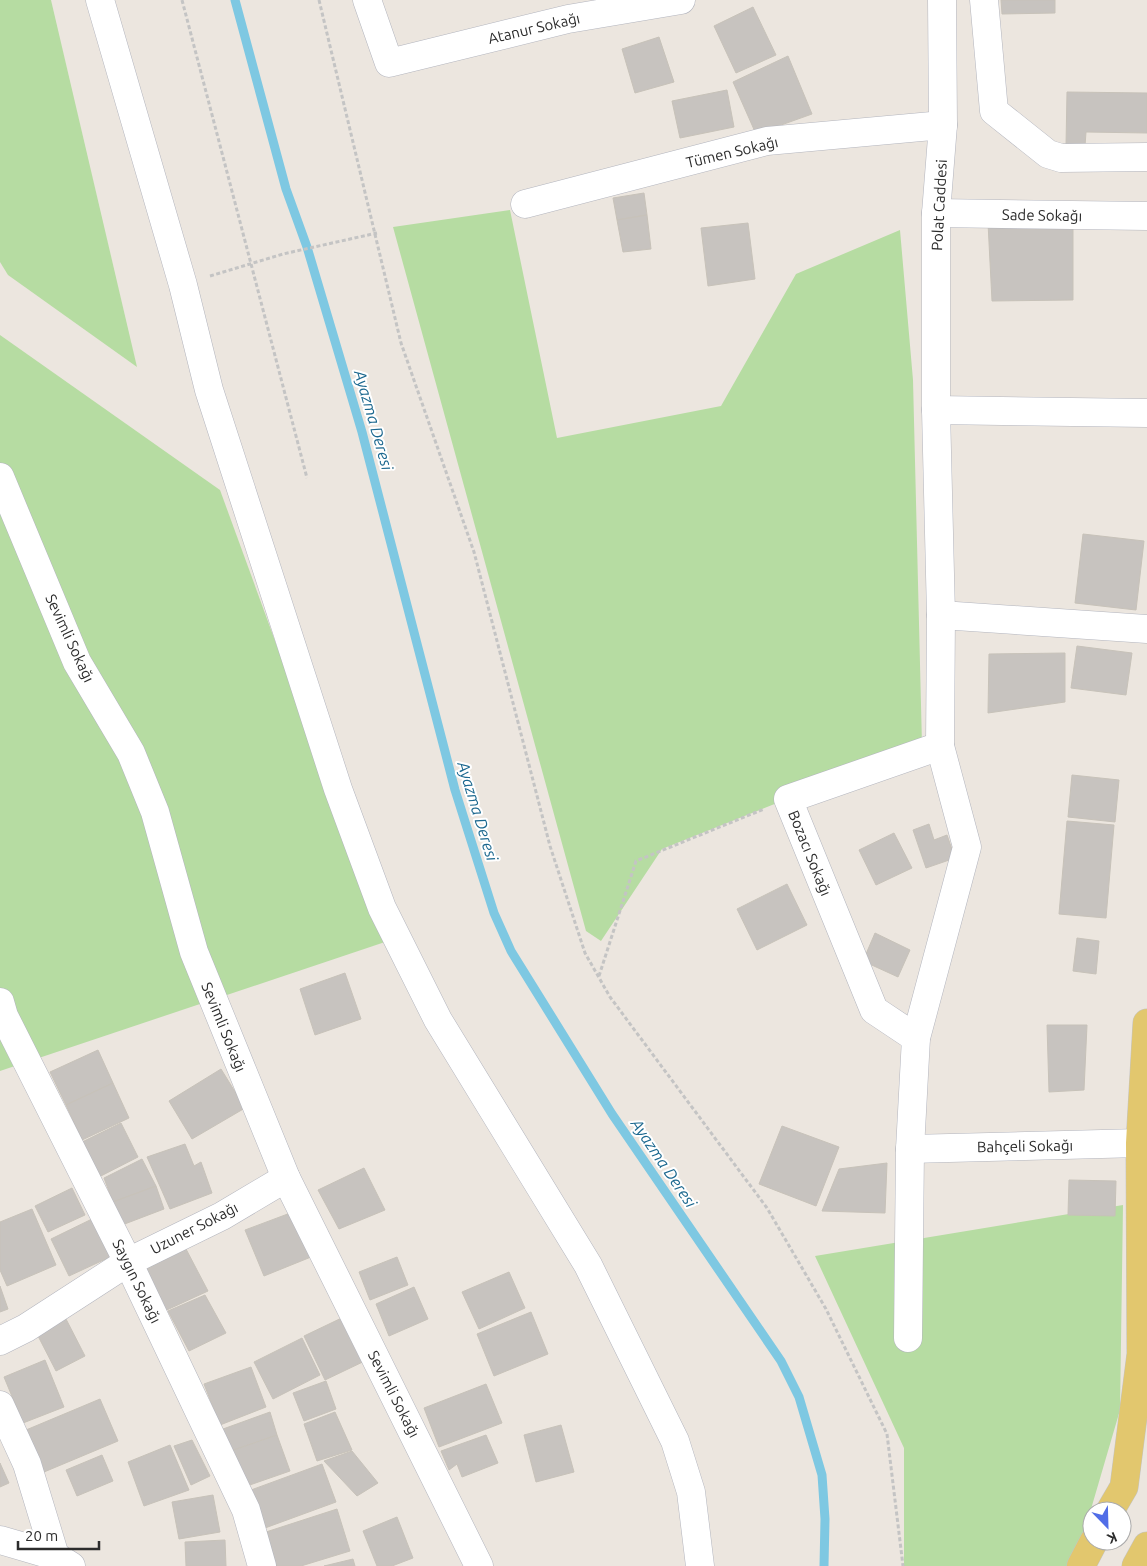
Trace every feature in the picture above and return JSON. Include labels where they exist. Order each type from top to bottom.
[{"type":"main road","points":[[1116,1501],[1124,1487],[1141,1354],[1140,1143],[1147,1023]]},
{"type":"main road","points":[[1136,1566],[1147,1546]]},
{"type":"main road","points":[[1080,1566],[1088,1551]]},
{"type":"street","points":[[100,0],[183,285],[209,390],[338,789],[382,908],[438,1020],[588,1265],[675,1441],[691,1492],[700,1566]]},
{"type":"street","name":"Atanur Sokağı","points":[[367,0],[389,63],[568,18],[681,0]]},
{"type":"street","name":"Polat Caddesi","points":[[908,1338],[910,1149],[916,1038],[967,847],[940,746],[941,615],[936,410],[936,213],[943,125],[942,0]]},
{"type":"street","points":[[984,0],[994,111],[1048,154],[1061,158],[1147,157]]},
{"type":"street","name":"Tümen Sokağı","points":[[525,204],[767,141],[943,125]]},
{"type":"street","name":"Sade Sokağı","points":[[936,213],[1147,216]]},
{"type":"street","points":[[936,410],[1147,413]]},
{"type":"street","name":"Sevimli Sokağı","points":[[0,477],[77,662],[131,753],[155,812],[194,952],[286,1178],[479,1566]]},
{"type":"street","points":[[941,615],[1147,629]]},
{"type":"street","name":"Bozacı Sokağı","points":[[916,1038],[874,1010],[788,799],[940,746]]},
{"type":"street","name":"Saygın Sokağı","points":[[0,1002],[4,1016],[128,1262],[246,1510],[262,1566]]},
{"type":"street","name":"Bahçeli Sokağı","points":[[910,1149],[1140,1143]]},
{"type":"street","name":"Uzuner Sokağı","points":[[0,1341],[71,1300],[128,1262],[222,1216],[286,1178]]},
{"type":"street","points":[[0,1405],[27,1464],[63,1561]]},
{"type":"street","points":[[0,1540],[63,1561]]},
{"type":"path","points":[[182,0],[307,478]]},
{"type":"path","points":[[319,0],[401,343],[474,552],[550,846],[585,953],[610,996],[767,1208],[826,1309],[887,1434],[903,1566]]},
{"type":"path","points":[[183,285],[283,254],[376,233]]},
{"type":"path","points":[[599,976],[636,861],[788,799]]},
{"type":"green space","points":[[0,0],[51,0],[137,367],[8,275],[0,262]]},
{"type":"green space","points":[[510,210],[557,438],[721,406],[796,274],[900,230],[913,380],[922,745],[662,849],[601,941],[586,931],[393,227]]},
{"type":"green space","points":[[0,335],[220,490],[385,942],[0,1071]]},
{"type":"green space","points":[[1123,1205],[1120,1410],[1093,1501],[1082,1501],[1082,1537],[1067,1566],[904,1566],[904,1448],[815,1256]]},
{"type":"building","points":[[1001,0],[1055,0],[1055,13],[1002,14]]},
{"type":"building","points":[[753,7],[776,55],[736,73],[714,26]]},
{"type":"building","points":[[659,37],[674,82],[635,93],[622,49]]},
{"type":"building","points":[[788,56],[812,114],[756,134],[733,82]]},
{"type":"building","points":[[727,90],[734,127],[680,138],[672,101]]},
{"type":"building","points":[[1067,92],[1147,93],[1147,133],[1086,132],[1085,146],[1066,146]]},
{"type":"building","points":[[644,193],[647,215],[617,220],[613,198]]},
{"type":"building","points":[[647,215],[651,249],[623,252],[617,220]]},
{"type":"building","points":[[748,223],[755,279],[708,286],[701,228]]},
{"type":"building","points":[[988,223],[1073,224],[1073,300],[992,301]]},
{"type":"building","points":[[1083,534],[1144,541],[1136,610],[1075,603]]},
{"type":"building","points":[[1077,646],[1132,653],[1126,695],[1071,688]]},
{"type":"building","points":[[1065,653],[1065,702],[988,713],[989,654]]},
{"type":"building","points":[[1072,775],[1119,780],[1115,822],[1068,817]]},
{"type":"building","points":[[1067,821],[1114,825],[1106,918],[1059,914]]},
{"type":"building","points":[[929,824],[934,840],[947,835],[955,858],[926,868],[913,830]]},
{"type":"building","points":[[894,833],[912,868],[876,885],[859,850]]},
{"type":"building","points":[[787,884],[807,925],[757,950],[737,909]]},
{"type":"building","points":[[875,933],[910,950],[898,977],[863,961]]},
{"type":"building","points":[[1077,938],[1099,941],[1096,974],[1073,971]]},
{"type":"building","points":[[345,973],[361,1019],[315,1035],[300,989]]},
{"type":"building","points":[[1047,1025],[1087,1025],[1084,1090],[1049,1092]]},
{"type":"building","points":[[98,1050],[113,1083],[66,1105],[50,1072]]},
{"type":"building","points":[[221,1069],[245,1108],[192,1139],[169,1101]]},
{"type":"building","points":[[113,1083],[129,1118],[82,1140],[66,1105]]},
{"type":"building","points":[[121,1123],[138,1157],[93,1180],[76,1145]]},
{"type":"building","points":[[782,1126],[839,1147],[816,1206],[759,1184]]},
{"type":"building","points":[[185,1144],[194,1166],[201,1162],[212,1193],[170,1209],[147,1157]]},
{"type":"building","points":[[142,1159],[156,1186],[113,1202],[104,1178]]},
{"type":"building","points":[[887,1163],[885,1213],[822,1211],[839,1169]]},
{"type":"building","points":[[364,1168],[385,1210],[339,1229],[318,1190]]},
{"type":"building","points":[[1069,1180],[1116,1181],[1115,1216],[1068,1215]]},
{"type":"building","points":[[156,1186],[164,1209],[122,1225],[113,1202]]},
{"type":"building","points":[[72,1188],[85,1215],[48,1232],[35,1206]]},
{"type":"building","points":[[32,1209],[56,1265],[7,1286],[0,1270],[0,1222]]},
{"type":"building","points":[[293,1212],[311,1257],[264,1276],[245,1230]]},
{"type":"building","points":[[92,1219],[110,1257],[69,1276],[51,1239]]},
{"type":"building","points":[[186,1249],[208,1291],[158,1314],[139,1273]]},
{"type":"building","points":[[397,1257],[408,1285],[370,1300],[359,1272]]},
{"type":"building","points":[[509,1272],[525,1308],[479,1329],[462,1292]]},
{"type":"building","points":[[0,1286],[8,1309],[0,1312]]},
{"type":"building","points":[[414,1287],[428,1319],[389,1336],[376,1304]]},
{"type":"building","points":[[205,1295],[226,1333],[189,1351],[168,1311]]},
{"type":"building","points":[[531,1312],[548,1354],[494,1376],[477,1334]]},
{"type":"building","points":[[350,1314],[371,1358],[325,1380],[304,1336]]},
{"type":"building","points":[[66,1319],[85,1356],[56,1371],[37,1334]]},
{"type":"building","points":[[302,1338],[320,1375],[273,1399],[254,1362]]},
{"type":"building","points":[[45,1360],[64,1407],[23,1423],[4,1377]]},
{"type":"building","points":[[251,1367],[266,1407],[220,1425],[204,1384]]},
{"type":"building","points":[[326,1381],[336,1409],[304,1421],[293,1393]]},
{"type":"building","points":[[486,1384],[502,1423],[439,1447],[424,1408]]},
{"type":"building","points":[[100,1399],[118,1441],[44,1472],[26,1430]]},
{"type":"building","points":[[270,1412],[277,1435],[231,1451],[223,1429]]},
{"type":"building","points":[[335,1412],[352,1450],[317,1461],[304,1424]]},
{"type":"building","points":[[561,1425],[574,1472],[536,1482],[524,1435]]},
{"type":"building","points":[[277,1435],[290,1471],[244,1487],[231,1451]]},
{"type":"building","points":[[486,1435],[498,1463],[462,1477],[457,1464],[449,1470],[441,1451]]},
{"type":"building","points":[[192,1440],[210,1476],[191,1485],[174,1446]]},
{"type":"building","points":[[170,1445],[189,1490],[144,1506],[128,1462]]},
{"type":"building","points":[[352,1451],[378,1483],[357,1496],[324,1461]]},
{"type":"building","points":[[102,1455],[113,1481],[77,1496],[66,1470]]},
{"type":"building","points":[[0,1463],[9,1483],[0,1487]]},
{"type":"building","points":[[322,1464],[336,1502],[265,1528],[251,1490]]},
{"type":"building","points":[[213,1495],[220,1532],[179,1539],[172,1502]]},
{"type":"building","points":[[337,1509],[350,1551],[301,1566],[276,1566],[266,1532]]},
{"type":"building","points":[[397,1517],[413,1558],[392,1566],[377,1566],[363,1531]]},
{"type":"building","points":[[225,1540],[226,1566],[186,1566],[185,1542]]},
{"type":"building","points":[[353,1559],[355,1566],[324,1566]]},
{"type":"waterway","name":"Ayazma Deresi","points":[[235,0],[286,189],[307,247],[362,432],[455,790],[494,913],[511,951],[612,1114],[781,1361],[799,1397],[822,1475],[825,1519],[824,1566]]}]
